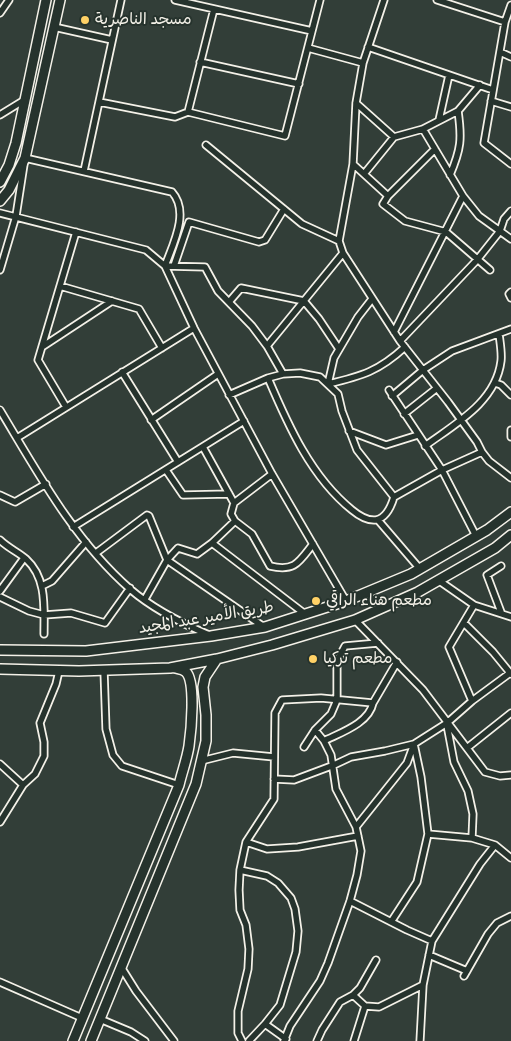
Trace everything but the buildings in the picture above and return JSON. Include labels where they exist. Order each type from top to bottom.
[{"type":"main road","points":[[0,182],[9,165],[26,99],[46,0]]},
{"type":"main road","points":[[0,201],[9,190],[25,158],[60,0]]},
{"type":"main road","name":"طريق الأمير عبد المجيد","points":[[0,650],[86,651],[211,636],[265,627],[346,601],[420,569],[476,536],[511,512]]},
{"type":"main road","points":[[0,669],[104,671],[170,668],[217,659],[272,645],[355,620],[418,592],[495,548],[511,535]]},
{"type":"main road","points":[[91,1041],[196,784],[206,741],[203,687],[205,677],[217,659]]},
{"type":"main road","points":[[73,1041],[178,785],[188,748],[191,724],[190,678],[185,671],[170,668]]},
{"type":"street","points":[[0,13],[9,0]]},
{"type":"street","points":[[84,172],[121,0]]},
{"type":"street","points":[[175,0],[312,31]]},
{"type":"street","points":[[99,102],[175,116],[188,112],[286,136],[320,0]]},
{"type":"street","points":[[384,0],[362,63],[356,103],[354,164],[339,240],[343,253],[394,332],[461,420],[489,461],[511,478]]},
{"type":"street","points":[[437,0],[505,22]]},
{"type":"street","points":[[511,5],[505,22],[484,143],[511,164]]},
{"type":"street","points":[[188,112],[214,9]]},
{"type":"street","points":[[54,27],[112,40]]},
{"type":"street","points":[[368,47],[493,90]]},
{"type":"street","points":[[308,48],[362,63]]},
{"type":"street","points":[[500,52],[511,57]]},
{"type":"street","points":[[200,62],[298,84]]},
{"type":"street","points":[[439,120],[449,75]]},
{"type":"street","points":[[364,174],[394,137],[423,129],[458,111],[480,85]]},
{"type":"street","points":[[0,115],[26,99]]},
{"type":"street","points":[[491,101],[511,107]]},
{"type":"street","points":[[356,103],[394,137]]},
{"type":"street","points":[[450,176],[458,156],[462,135],[458,111]]},
{"type":"street","points":[[423,129],[450,176],[479,216],[510,236]]},
{"type":"street","points":[[206,145],[302,224],[339,240]]},
{"type":"street","points":[[435,149],[388,196],[383,204],[405,221],[446,232],[490,270]]},
{"type":"street","points":[[0,270],[16,216],[25,158],[172,192],[178,199],[180,209],[179,224],[165,266]]},
{"type":"street","points":[[354,164],[388,196]]},
{"type":"street","points":[[394,332],[463,196]]},
{"type":"street","points":[[174,266],[189,222],[259,242],[265,240],[284,209]]},
{"type":"street","points":[[400,340],[478,260],[500,231],[504,219],[511,211]]},
{"type":"street","points":[[0,213],[146,250],[165,266],[194,328],[229,395],[272,474],[346,601]]},
{"type":"street","points":[[66,407],[38,360],[76,232]]},
{"type":"street","points":[[267,346],[343,253]]},
{"type":"street","points":[[165,266],[205,266],[218,291],[252,326],[267,346],[283,374]]},
{"type":"street","points":[[60,286],[139,309],[162,348]]},
{"type":"street","points":[[229,302],[241,288],[304,301],[319,319],[339,349]]},
{"type":"street","points":[[511,292],[509,294],[511,298]]},
{"type":"street","points":[[328,384],[334,358],[358,317],[372,299]]},
{"type":"street","points":[[42,347],[112,301]]},
{"type":"street","points":[[17,438],[194,328]]},
{"type":"street","points":[[476,536],[442,470],[390,393],[452,351],[511,329]]},
{"type":"street","points":[[425,446],[461,420],[479,404],[495,383],[501,361],[500,334]]},
{"type":"street","points":[[328,384],[358,377],[378,368],[405,347]]},
{"type":"street","points":[[122,372],[178,462]]},
{"type":"street","points":[[229,395],[268,378],[283,374],[300,373],[320,377],[338,394],[357,450],[394,497]]},
{"type":"street","points":[[151,420],[218,374]]},
{"type":"street","points":[[268,378],[284,414],[313,467],[341,501],[358,515],[370,520],[378,520],[387,514],[392,506],[394,497],[442,470],[482,452]]},
{"type":"street","points":[[495,383],[508,388],[511,395]]},
{"type":"street","points":[[404,414],[437,388]]},
{"type":"street","points":[[0,410],[73,527],[96,553],[130,588],[160,611],[211,636]]},
{"type":"street","points":[[73,527],[244,422]]},
{"type":"street","points":[[511,430],[511,437]]},
{"type":"street","points":[[349,431],[386,445],[418,435]]},
{"type":"street","points":[[203,447],[234,504],[232,514],[235,521],[252,534],[270,566],[283,569],[298,563],[313,544]]},
{"type":"street","points":[[166,470],[183,495],[229,494]]},
{"type":"street","points":[[234,504],[272,474]]},
{"type":"street","points":[[1,498],[15,502],[46,484]]},
{"type":"street","points":[[96,553],[147,515],[167,560],[265,627]]},
{"type":"street","points":[[378,520],[420,569]]},
{"type":"street","points":[[145,599],[167,560],[178,548],[197,554],[212,543],[235,521]]},
{"type":"street","points":[[0,540],[35,568],[42,586],[44,634]]},
{"type":"street","points":[[42,586],[52,581],[86,542]]},
{"type":"street","points":[[212,543],[305,614]]},
{"type":"street","points":[[0,591],[24,558]]},
{"type":"street","points":[[501,612],[487,575],[502,566]]},
{"type":"street","points":[[438,580],[474,605],[501,612],[511,617]]},
{"type":"street","points":[[0,597],[29,611],[44,615],[71,613],[105,623],[130,588]]},
{"type":"street","points":[[472,701],[449,647],[474,605]]},
{"type":"street","points":[[355,620],[423,690],[485,772],[500,776],[511,775]]},
{"type":"street","points":[[274,779],[294,780],[334,765],[351,756],[386,751],[414,744],[447,723],[472,701],[511,673],[464,623]]},
{"type":"street","points":[[304,747],[315,730],[331,714],[337,700],[337,661],[345,646],[378,643]]},
{"type":"street","points":[[324,741],[360,722],[371,711],[373,703],[397,662]]},
{"type":"street","points":[[0,822],[22,784],[35,774],[44,756],[44,742],[40,723],[56,684],[59,671]]},
{"type":"street","points":[[104,671],[106,729],[113,755],[122,766],[178,785]]},
{"type":"street","points":[[242,1041],[238,1033],[238,1011],[248,969],[249,949],[246,926],[240,910],[240,870],[246,842],[274,799],[275,713],[282,700],[321,698],[373,703]]},
{"type":"street","points":[[467,748],[511,713]]},
{"type":"street","points":[[447,723],[454,762],[468,792],[473,814],[472,838]]},
{"type":"street","points":[[266,1024],[285,1040],[290,1026],[323,975],[350,901],[361,851],[356,827],[336,789],[334,765],[331,755],[324,741],[315,730]]},
{"type":"street","points":[[356,827],[407,763],[414,744]]},
{"type":"street","points":[[391,922],[417,882],[428,834],[421,777],[414,744]]},
{"type":"street","points":[[201,762],[233,753],[274,757]]},
{"type":"street","points":[[0,764],[22,784]]},
{"type":"street","points":[[428,834],[472,838],[495,845],[511,858]]},
{"type":"street","points":[[246,842],[267,849],[358,836]]},
{"type":"street","points":[[420,1041],[423,985],[432,940],[495,845]]},
{"type":"street","points":[[240,870],[267,876],[278,883],[291,898],[295,908],[298,931],[296,952],[280,1005],[266,1024],[249,1041]]},
{"type":"street","points":[[350,901],[432,940]]},
{"type":"street","points":[[429,955],[466,973],[488,934],[497,923],[511,916]]},
{"type":"street","points":[[317,1041],[340,1002],[360,988],[376,960]]},
{"type":"street","points":[[121,967],[136,991],[174,1041]]},
{"type":"street","points":[[0,982],[82,1018]]},
{"type":"street","points":[[352,995],[365,1006],[379,1006],[423,985]]},
{"type":"street","points":[[354,1041],[365,1006]]},
{"type":"street","points":[[100,1019],[131,1032],[145,1041]]},
{"type":"place","name":"مسجد الناصرية","points":[[85,20]]},
{"type":"place","name":"مطعم هناء الراقي","points":[[316,601]]},
{"type":"place","name":"مطعم تركيا","points":[[313,659]]}]
